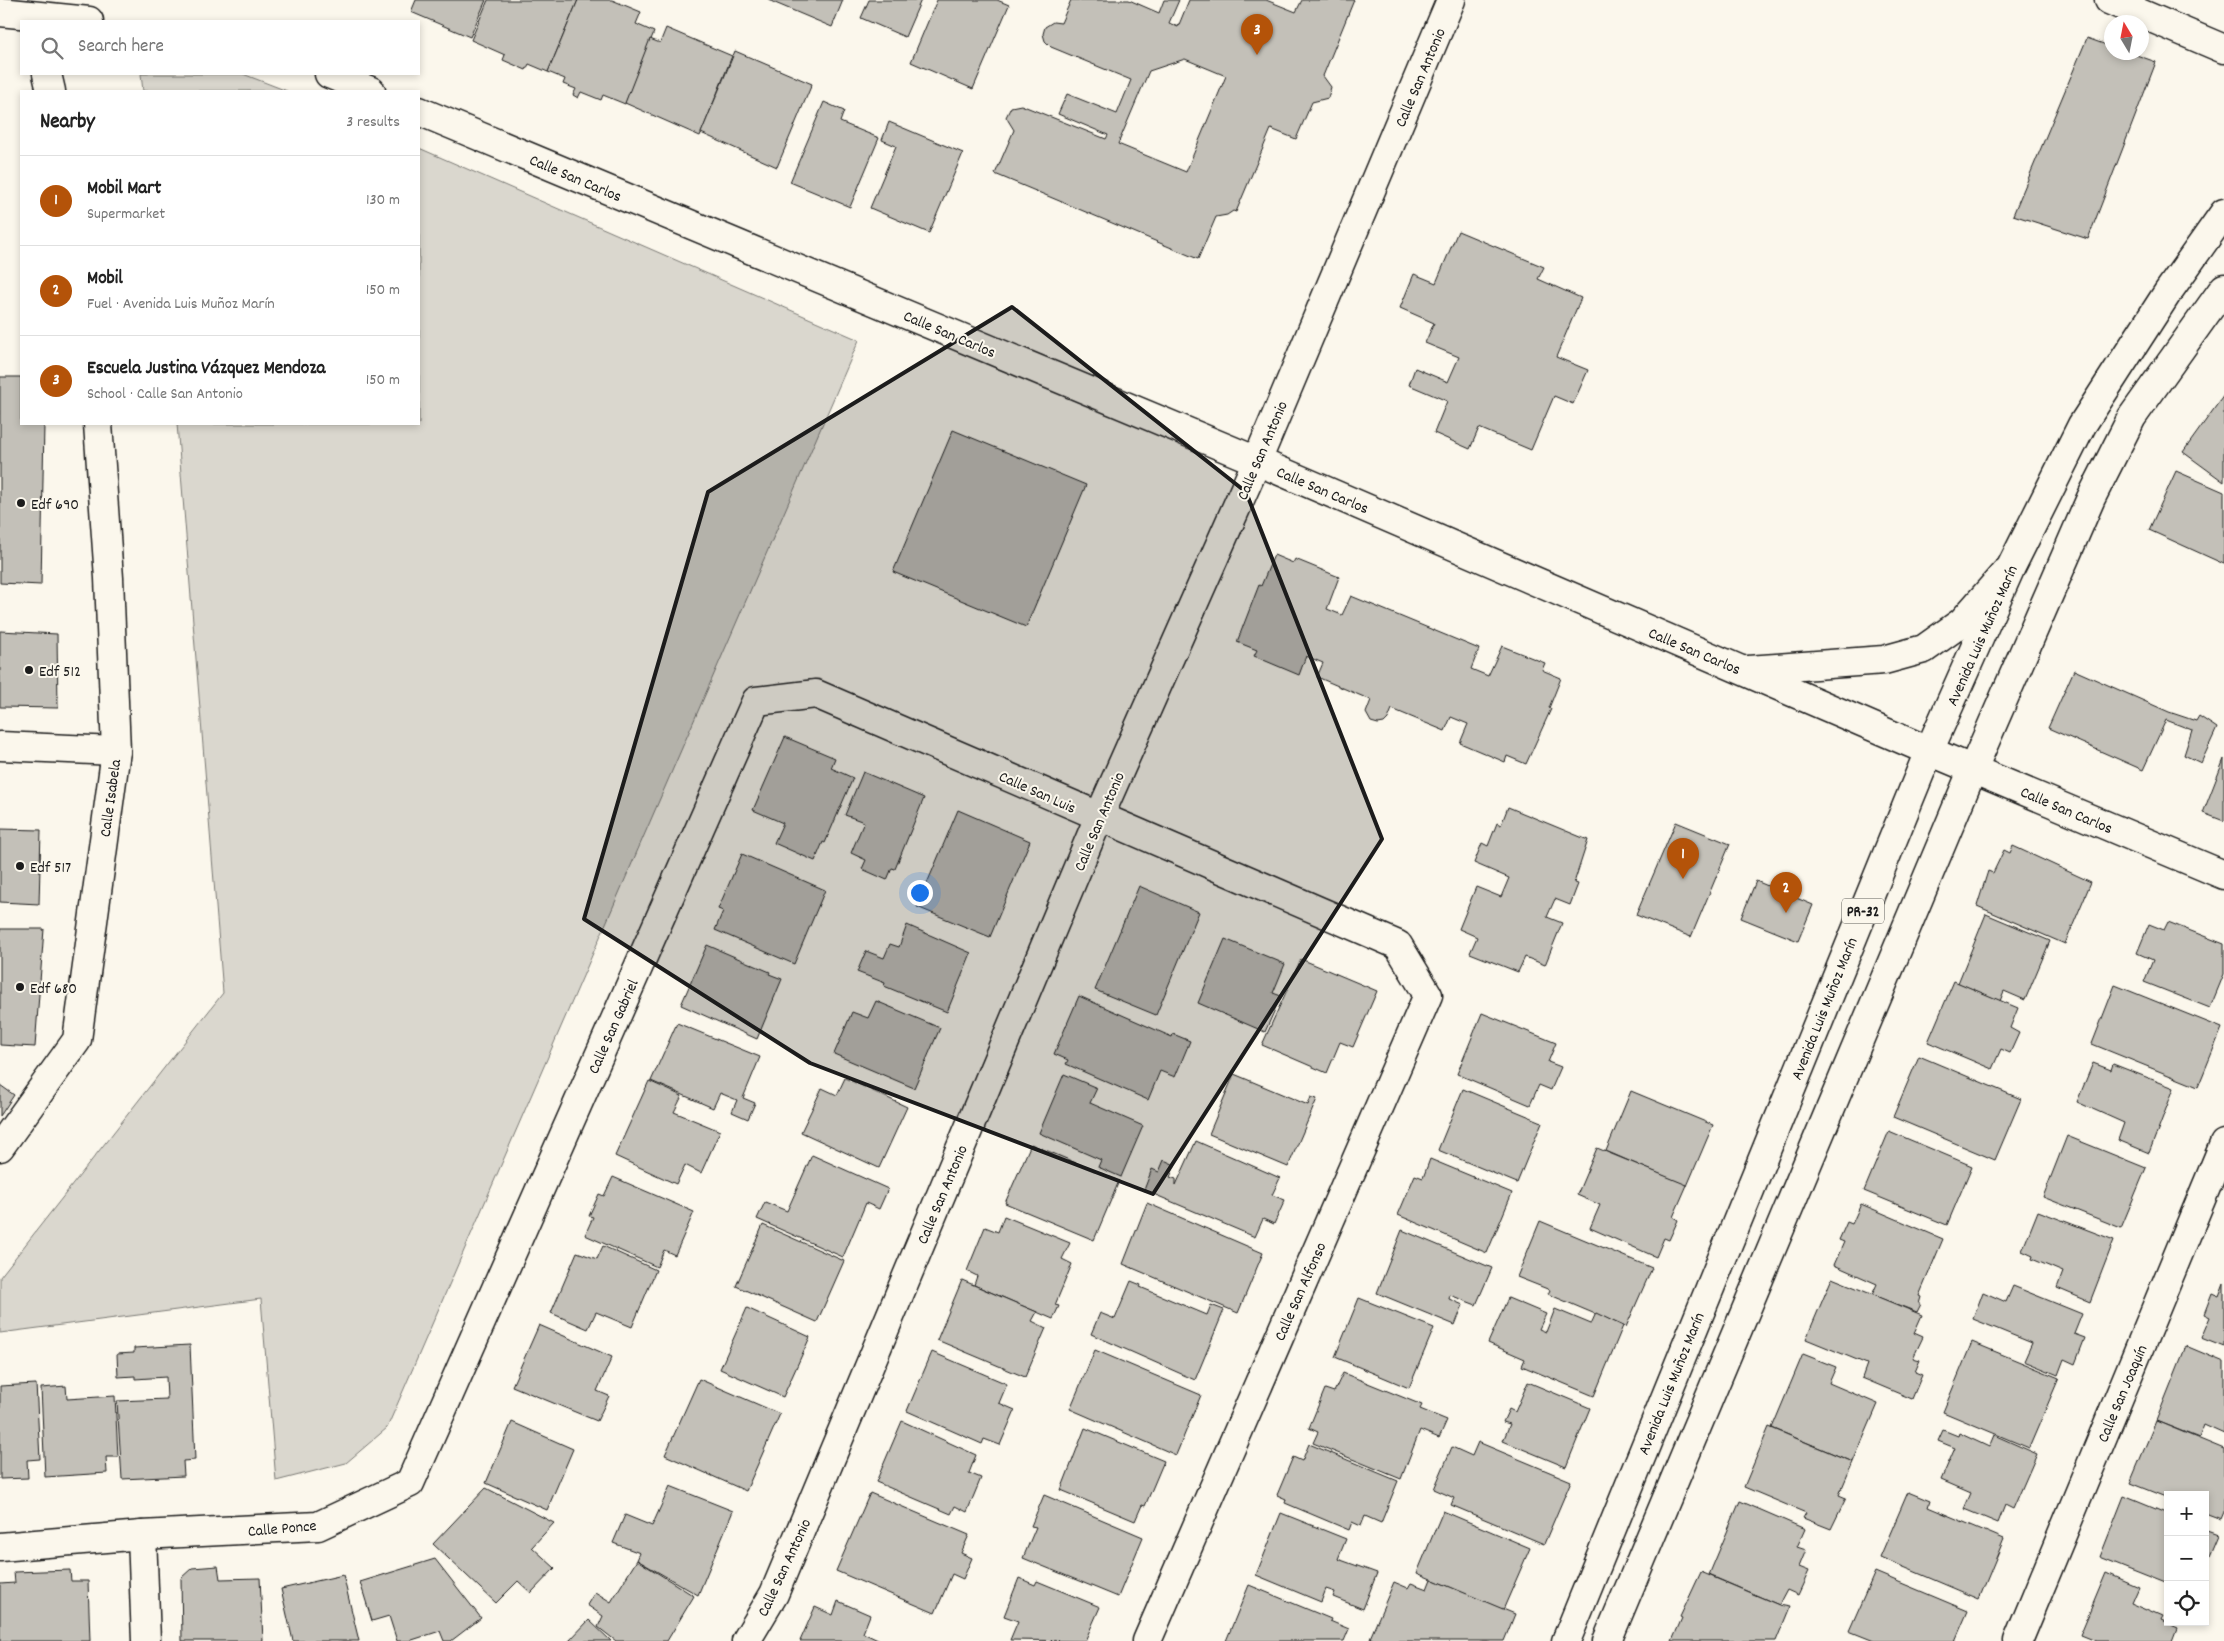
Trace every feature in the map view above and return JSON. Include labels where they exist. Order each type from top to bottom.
[{"type":"street","name":"Calle San Antonio","points":[[746,1641],[774,1594],[1099,817],[1257,461],[1451,0]]},
{"type":"street","points":[[2109,0],[2224,49]]},
{"type":"street","points":[[0,12],[37,18],[72,20]]},
{"type":"street","points":[[48,75],[51,90]]},
{"type":"street","points":[[331,75],[369,90]]},
{"type":"street","name":"Calle San Carlos","points":[[420,111],[1257,461],[2224,875]]},
{"type":"street","name":"Avenida Luis Muñoz Marín","points":[[1566,1641],[1929,750],[2011,567],[2082,426],[2168,292],[2224,213]]},
{"type":"street","name":"PR-32","points":[[1607,1641],[1973,769],[2091,498],[2132,417],[2224,288]]},
{"type":"street","name":"Calle Isabela","points":[[0,1147],[77,1040],[116,751],[110,578],[98,425]]},
{"type":"street","points":[[1742,670],[1884,660],[1924,649],[1962,622],[2011,567]]},
{"type":"street","name":"Calle San Luis","points":[[756,701],[816,694],[1398,945]]},
{"type":"street","name":"Calle San Gabriel","points":[[469,1351],[756,701]]},
{"type":"street","points":[[0,746],[116,751]]},
{"type":"street","name":"Calle San Alfonso","points":[[1147,1641],[1428,995],[1398,945]]},
{"type":"street","name":"Calle San Joaquín","points":[[2018,1641],[2224,1144]]},
{"type":"street","name":"Calle Ponce","points":[[0,1547],[142,1535],[318,1526],[410,1483],[469,1351]]},
{"type":"street","points":[[142,1535],[146,1641]]},
{"type":"highlighted area","points":[[1012,307],[1246,492],[1382,839],[1153,1194],[810,1063],[584,919],[708,492]]},
{"type":"shaded area","points":[[141,75],[246,75],[284,90],[143,90]]},
{"type":"shaded area","points":[[420,148],[859,340],[387,1428],[346,1463],[276,1481],[261,1299],[0,1333],[0,1277],[223,993],[177,425],[420,425]]},
{"type":"building","points":[[416,0],[486,0],[470,37],[411,12]]},
{"type":"building","points":[[488,0],[578,0],[548,72],[529,64],[526,70],[503,60],[505,55],[471,40]]},
{"type":"building","points":[[578,0],[612,0],[641,12],[636,24],[654,32],[625,104],[603,95],[601,100],[581,92],[578,98],[573,95],[576,89],[563,84],[565,79],[548,72]]},
{"type":"building","points":[[768,0],[843,0],[832,27]]},
{"type":"building","points":[[869,0],[921,0],[905,37],[861,18]]},
{"type":"building","points":[[937,0],[997,0],[1009,5],[973,89],[911,62]]},
{"type":"building","points":[[1071,0],[1129,0],[1159,13],[1164,0],[1179,0],[1169,23],[1178,27],[1189,0],[1266,0],[1296,12],[1302,0],[1354,0],[1323,76],[1331,87],[1328,98],[1312,102],[1296,139],[1271,129],[1236,212],[1233,211],[1227,215],[1216,217],[1198,259],[995,174],[1014,130],[1006,117],[1011,107],[1021,105],[1106,139],[1108,135],[1058,114],[1067,94],[1117,114],[1131,80],[1051,47],[1045,41],[1043,34],[1045,27],[1053,22],[1061,23]],"holes":[[[1185,59],[1226,76],[1186,172],[1118,144],[1149,71]]]},
{"type":"building","points":[[666,28],[732,56],[700,136],[625,103],[650,39],[660,43]]},
{"type":"building","points":[[2087,38],[2104,44],[2104,60],[2149,60],[2156,62],[2088,239],[2013,215]]},
{"type":"building","points":[[735,51],[812,84],[777,167],[701,133]]},
{"type":"building","points":[[824,102],[844,111],[840,122],[879,138],[850,207],[790,182]]},
{"type":"building","points":[[889,122],[963,153],[929,233],[870,208],[896,146],[882,140]]},
{"type":"building","points":[[1458,231],[1544,267],[1538,279],[1581,298],[1556,357],[1588,370],[1573,404],[1554,396],[1531,450],[1479,428],[1470,449],[1434,433],[1447,401],[1409,385],[1415,368],[1448,382],[1459,357],[1425,343],[1434,323],[1400,308],[1414,274],[1436,283]]},
{"type":"building","name":"Edf 690","points":[[0,377],[20,377],[20,425],[44,425],[41,585],[0,583]]},
{"type":"building","points":[[2224,395],[2224,482],[2183,452]]},
{"type":"building","points":[[953,430],[1086,485],[1026,627],[893,572]]},
{"type":"building","points":[[2176,471],[2224,492],[2224,564],[2149,530]]},
{"type":"building","points":[[1274,555],[1293,563],[1295,559],[1339,577],[1327,609],[1342,615],[1351,596],[1479,649],[1471,669],[1488,676],[1502,646],[1545,663],[1542,670],[1561,678],[1549,708],[1551,709],[1526,764],[1507,756],[1505,762],[1460,743],[1468,724],[1451,717],[1445,731],[1392,709],[1384,723],[1371,722],[1366,713],[1371,700],[1317,677],[1323,663],[1306,656],[1299,675],[1254,656],[1257,650],[1237,642],[1259,585],[1261,586]]},
{"type":"building","name":"Edf 512","points":[[0,631],[57,634],[58,708],[0,707]]},
{"type":"building","points":[[2074,670],[2169,712],[2196,721],[2199,716],[2217,728],[2201,763],[2184,755],[2192,730],[2166,720],[2143,770],[2048,728]]},
{"type":"building","points":[[785,737],[835,758],[831,768],[853,778],[825,843],[823,842],[815,861],[774,843],[783,823],[753,810]]},
{"type":"building","points":[[2224,759],[2224,821],[2203,813]]},
{"type":"building","points":[[863,772],[924,798],[895,869],[892,868],[887,880],[862,869],[866,860],[851,853],[864,822],[845,815]]},
{"type":"building","points":[[1508,807],[1588,840],[1574,883],[1578,884],[1570,905],[1555,899],[1547,917],[1562,923],[1545,965],[1525,957],[1518,972],[1470,953],[1477,937],[1459,929],[1476,887],[1501,897],[1509,878],[1474,863],[1482,843],[1488,846],[1497,823],[1501,825]]},
{"type":"building","points":[[958,810],[1030,841],[990,937],[917,907]]},
{"type":"building","points":[[1676,822],[1730,844],[1691,937],[1636,915]]},
{"type":"building","name":"Edf 517","points":[[0,829],[41,830],[39,904],[0,902]]},
{"type":"building","points":[[2013,846],[2091,882],[2065,944],[1977,906],[1988,871],[1993,873],[2004,850],[2010,853]]},
{"type":"building","points":[[742,854],[825,890],[794,964],[715,930],[723,911],[718,909]]},
{"type":"building","points":[[1756,881],[1813,905],[1798,941],[1741,918]]},
{"type":"building","points":[[1139,886],[1199,912],[1156,1015],[1095,990]]},
{"type":"building","points":[[1986,914],[2050,941],[2025,1000],[2004,991],[2000,1001],[1958,983]]},
{"type":"building","points":[[2168,922],[2224,944],[2224,974],[2210,1008],[2144,982],[2153,960],[2137,953],[2149,924],[2164,930]]},
{"type":"building","points":[[907,925],[971,953],[947,1012],[884,986],[885,983],[857,972],[866,951],[884,958],[890,944],[899,947]]},
{"type":"building","name":"Edf 680","points":[[0,929],[44,929],[35,1047],[0,1045]]},
{"type":"building","points":[[1225,939],[1285,964],[1273,993],[1281,996],[1265,1032],[1198,1003]]},
{"type":"building","points":[[707,945],[782,979],[757,1039],[681,1005]]},
{"type":"building","points":[[1301,959],[1377,991],[1353,1047],[1340,1042],[1327,1073],[1262,1045]]},
{"type":"building","points":[[1954,981],[2018,1008],[2010,1028],[2019,1033],[2010,1053],[2001,1049],[1992,1069],[1928,1042]]},
{"type":"building","points":[[2115,985],[2222,1028],[2198,1087],[2092,1044]]},
{"type":"building","points":[[1079,996],[1172,1037],[1173,1034],[1190,1041],[1175,1077],[1160,1071],[1148,1100],[1066,1064],[1068,1060],[1054,1054]]},
{"type":"building","points":[[876,1001],[940,1028],[914,1088],[834,1054],[852,1012],[868,1018]]},
{"type":"building","points":[[1482,1013],[1556,1043],[1548,1062],[1561,1067],[1551,1090],[1539,1085],[1530,1105],[1457,1074]]},
{"type":"building","points":[[677,1023],[760,1057],[743,1098],[755,1103],[748,1119],[732,1112],[737,1100],[720,1093],[713,1108],[651,1081]]},
{"type":"building","points":[[1919,1056],[2021,1099],[1995,1160],[1893,1117]]},
{"type":"building","points":[[2093,1063],[2111,1070],[2113,1064],[2174,1088],[2149,1153],[2118,1140],[2124,1123],[2077,1102]]},
{"type":"building","points":[[1064,1074],[1097,1088],[1090,1103],[1143,1126],[1121,1177],[1098,1167],[1101,1160],[1039,1133]]},
{"type":"building","points":[[1234,1074],[1308,1105],[1311,1097],[1317,1099],[1288,1167],[1209,1134]]},
{"type":"building","points":[[845,1078],[907,1107],[879,1168],[801,1132],[822,1088],[837,1095]]},
{"type":"building","points":[[649,1081],[682,1096],[674,1112],[720,1131],[701,1173],[685,1165],[676,1184],[615,1156]]},
{"type":"building","points":[[0,1085],[14,1095],[0,1116]]},
{"type":"building","points":[[1463,1089],[1542,1122],[1517,1183],[1438,1150]]},
{"type":"building","points":[[1631,1091],[1713,1125],[1687,1186],[1606,1151]]},
{"type":"building","points":[[1889,1131],[1972,1166],[1947,1225],[1864,1191]]},
{"type":"building","points":[[2067,1136],[2146,1168],[2121,1228],[2043,1197]]},
{"type":"building","points":[[1196,1141],[1280,1178],[1272,1195],[1285,1200],[1274,1224],[1263,1219],[1255,1237],[1144,1190],[1152,1169],[1159,1172],[1164,1160],[1175,1165],[1170,1177],[1176,1179],[1176,1185]]},
{"type":"building","points":[[1031,1144],[1119,1181],[1094,1240],[1005,1203]]},
{"type":"building","points":[[1597,1148],[1687,1185],[1673,1217],[1678,1220],[1669,1240],[1664,1238],[1656,1257],[1590,1228],[1600,1205],[1577,1195]]},
{"type":"building","points":[[812,1155],[888,1189],[879,1209],[866,1203],[843,1257],[757,1219],[765,1202],[787,1211]]},
{"type":"building","points":[[1430,1159],[1512,1193],[1487,1253],[1398,1215],[1415,1175],[1423,1178]]},
{"type":"building","points":[[613,1177],[694,1212],[675,1255],[664,1250],[657,1267],[585,1235],[593,1217],[589,1216],[599,1194],[604,1196]]},
{"type":"building","points":[[1147,1203],[1263,1253],[1238,1313],[1123,1264]]},
{"type":"building","points":[[1861,1204],[1943,1239],[1919,1296],[1921,1297],[1919,1304],[1921,1304],[1917,1312],[1872,1295],[1877,1284],[1834,1265],[1844,1242],[1839,1240],[1847,1222],[1852,1224]]},
{"type":"building","points":[[2038,1211],[2114,1240],[2090,1302],[2057,1288],[2063,1272],[2032,1259],[2033,1256],[2022,1251]]},
{"type":"building","points":[[1004,1216],[1070,1243],[1062,1259],[1072,1264],[1055,1305],[1059,1306],[1053,1319],[974,1285],[977,1276],[967,1271],[985,1227],[998,1232]]},
{"type":"building","points":[[1540,1221],[1652,1268],[1626,1327],[1548,1294],[1550,1290],[1517,1277]]},
{"type":"building","points":[[763,1225],[844,1261],[817,1322],[736,1286]]},
{"type":"building","points":[[1402,1230],[1492,1268],[1476,1305],[1450,1295],[1449,1299],[1463,1305],[1455,1325],[1377,1293]]},
{"type":"building","points":[[603,1246],[656,1270],[632,1327],[596,1312],[588,1329],[551,1313],[577,1252],[597,1259]]},
{"type":"building","points":[[1832,1278],[1922,1315],[1914,1333],[1923,1337],[1913,1358],[1920,1360],[1915,1372],[1922,1375],[1912,1399],[1862,1378],[1867,1364],[1806,1339]]},
{"type":"building","points":[[962,1280],[1037,1312],[1032,1321],[1046,1328],[1025,1377],[937,1340]]},
{"type":"building","points":[[1131,1281],[1141,1285],[1140,1287],[1207,1315],[1211,1305],[1224,1310],[1195,1380],[1091,1334],[1100,1313],[1115,1319]]},
{"type":"building","points":[[2224,1283],[2224,1347],[2201,1338],[2210,1317],[2204,1314],[2212,1293],[2219,1296]]},
{"type":"building","points":[[2013,1286],[2082,1314],[2074,1334],[2085,1338],[2075,1364],[2064,1359],[2058,1375],[2024,1361],[2032,1343],[1973,1319],[1983,1292],[2006,1302]]},
{"type":"building","points":[[1359,1298],[1434,1328],[1409,1388],[1335,1357]]},
{"type":"building","points":[[1508,1298],[1546,1314],[1539,1329],[1546,1332],[1555,1309],[1591,1324],[1596,1313],[1623,1326],[1594,1396],[1522,1366],[1525,1359],[1488,1343]]},
{"type":"building","points":[[747,1308],[810,1337],[783,1397],[720,1369]]},
{"type":"building","points":[[539,1325],[612,1357],[597,1391],[609,1396],[597,1421],[512,1386]]},
{"type":"building","points":[[1972,1342],[2059,1378],[2029,1448],[1943,1412]]},
{"type":"building","points":[[190,1345],[195,1460],[183,1461],[184,1476],[122,1479],[117,1401],[167,1399],[166,1377],[135,1379],[135,1376],[118,1377],[117,1354],[134,1353],[134,1348]]},
{"type":"building","points":[[2186,1346],[2224,1362],[2224,1434],[2204,1425],[2199,1438],[2156,1421]]},
{"type":"building","points":[[1095,1350],[1201,1395],[1176,1455],[1070,1409]]},
{"type":"building","points":[[932,1352],[1007,1384],[999,1403],[1015,1410],[1000,1445],[984,1439],[982,1444],[907,1411]]},
{"type":"building","points":[[1803,1354],[1836,1367],[1829,1383],[1878,1404],[1853,1462],[1772,1428]]},
{"type":"building","points":[[1343,1373],[1422,1405],[1420,1409],[1447,1420],[1439,1438],[1420,1430],[1401,1479],[1313,1443],[1318,1432],[1309,1428],[1325,1389],[1334,1392]]},
{"type":"building","points":[[699,1379],[780,1414],[746,1491],[665,1455]]},
{"type":"building","points":[[1528,1382],[1590,1408],[1566,1467],[1503,1441],[1510,1424],[1503,1422],[1509,1409],[1515,1412]]},
{"type":"building","points":[[36,1384],[40,1459],[27,1460],[28,1478],[0,1479],[0,1386]]},
{"type":"building","points":[[66,1386],[67,1399],[115,1396],[118,1457],[106,1457],[107,1473],[45,1477],[41,1388]]},
{"type":"building","points":[[902,1421],[976,1455],[969,1473],[981,1478],[967,1512],[955,1506],[951,1514],[876,1482]]},
{"type":"building","points":[[2156,1421],[2224,1449],[2224,1512],[2221,1519],[2209,1514],[2209,1491],[2164,1491],[2164,1496],[2130,1483]]},
{"type":"building","points":[[512,1422],[573,1449],[547,1510],[486,1483]]},
{"type":"building","points":[[1769,1427],[1853,1462],[1839,1495],[1846,1498],[1831,1529],[1803,1518],[1806,1513],[1744,1487]]},
{"type":"building","points":[[1085,1428],[1164,1461],[1145,1506],[1142,1505],[1135,1521],[1061,1490]]},
{"type":"building","points":[[1943,1430],[1958,1436],[1959,1433],[1989,1447],[1994,1435],[2037,1454],[2013,1509],[2005,1505],[1998,1523],[1964,1509],[1971,1493],[1941,1480],[1955,1448],[1938,1441]]},
{"type":"building","points":[[1478,1442],[1571,1481],[1544,1544],[1451,1505],[1454,1498],[1434,1489],[1452,1447],[1472,1456]]},
{"type":"building","points":[[1309,1444],[1398,1481],[1381,1523],[1365,1516],[1361,1526],[1352,1522],[1349,1530],[1285,1503],[1286,1499],[1277,1495],[1293,1457],[1302,1461]]},
{"type":"building","points":[[670,1486],[733,1511],[698,1595],[637,1560],[640,1553],[613,1543],[625,1515],[652,1526]]},
{"type":"building","points":[[486,1488],[554,1523],[532,1547],[555,1568],[531,1593],[518,1581],[496,1603],[433,1544]]},
{"type":"building","points":[[1908,1492],[1930,1501],[1928,1507],[2004,1539],[1979,1599],[1880,1557]]},
{"type":"building","points":[[870,1493],[969,1535],[961,1553],[972,1558],[963,1579],[952,1574],[935,1613],[836,1571]]},
{"type":"building","points":[[1044,1495],[1143,1537],[1118,1597],[1023,1558],[1036,1527],[1031,1526]]},
{"type":"building","points":[[2124,1496],[2164,1512],[2164,1582],[2100,1557]]},
{"type":"building","points":[[1740,1501],[1805,1529],[1797,1547],[1806,1550],[1799,1567],[1809,1571],[1798,1595],[1787,1590],[1779,1605],[1709,1575]]},
{"type":"building","points":[[1443,1511],[1530,1548],[1503,1610],[1417,1573]]},
{"type":"building","points":[[1281,1513],[1346,1539],[1338,1559],[1377,1573],[1363,1609],[1333,1597],[1335,1592],[1326,1589],[1321,1602],[1256,1575]]},
{"type":"building","points":[[2209,1530],[2219,1534],[2209,1558]]},
{"type":"building","points":[[435,1559],[481,1618],[451,1641],[444,1641],[440,1631],[409,1641],[397,1641],[389,1616],[372,1621],[360,1582]]},
{"type":"building","points":[[637,1560],[694,1596],[667,1641],[616,1641],[598,1627],[603,1616],[587,1605],[595,1592],[611,1602]]},
{"type":"building","points":[[218,1566],[220,1579],[260,1578],[263,1641],[182,1641],[181,1578],[192,1568]]},
{"type":"building","points":[[70,1570],[71,1581],[88,1581],[90,1641],[0,1641],[0,1584],[15,1583],[14,1572]]},
{"type":"building","points":[[1701,1572],[1779,1605],[1790,1607],[1776,1641],[1672,1641],[1682,1618],[1680,1617]]},
{"type":"building","points":[[1875,1572],[1968,1611],[1955,1641],[1874,1641],[1849,1631]]},
{"type":"building","points":[[2106,1573],[2138,1587],[2131,1603],[2163,1617],[2161,1621],[2164,1622],[2164,1626],[2177,1628],[2172,1641],[2095,1641],[2080,1635]]},
{"type":"building","points":[[343,1575],[359,1641],[293,1641],[281,1589]]},
{"type":"building","points":[[1019,1578],[1035,1585],[1037,1581],[1100,1607],[1085,1641],[1010,1640],[1018,1621],[1004,1616]]},
{"type":"building","points":[[1431,1579],[1515,1614],[1504,1641],[1377,1641],[1370,1638],[1394,1582],[1408,1588],[1411,1583],[1427,1589]]},
{"type":"building","points":[[1249,1585],[1331,1619],[1330,1621],[1349,1629],[1344,1641],[1226,1641]]},
{"type":"building","points":[[838,1601],[870,1615],[863,1633],[880,1641],[800,1641],[815,1607],[833,1615]]},
{"type":"building","points":[[589,1620],[611,1641],[569,1641]]},
{"type":"place","name":"Escuela Justina Vázquez Mendoza","points":[[1257,55]]},
{"type":"place","name":"Edf 690","points":[[21,503]]},
{"type":"place","name":"Edf 512","points":[[29,670]]},
{"type":"place","name":"Edf 517","points":[[20,866]]},
{"type":"place","name":"Mobil Mart","points":[[1683,879]]},
{"type":"place","name":"Mobil","points":[[1786,913]]},
{"type":"place","name":"Edf 680","points":[[20,987]]}]
